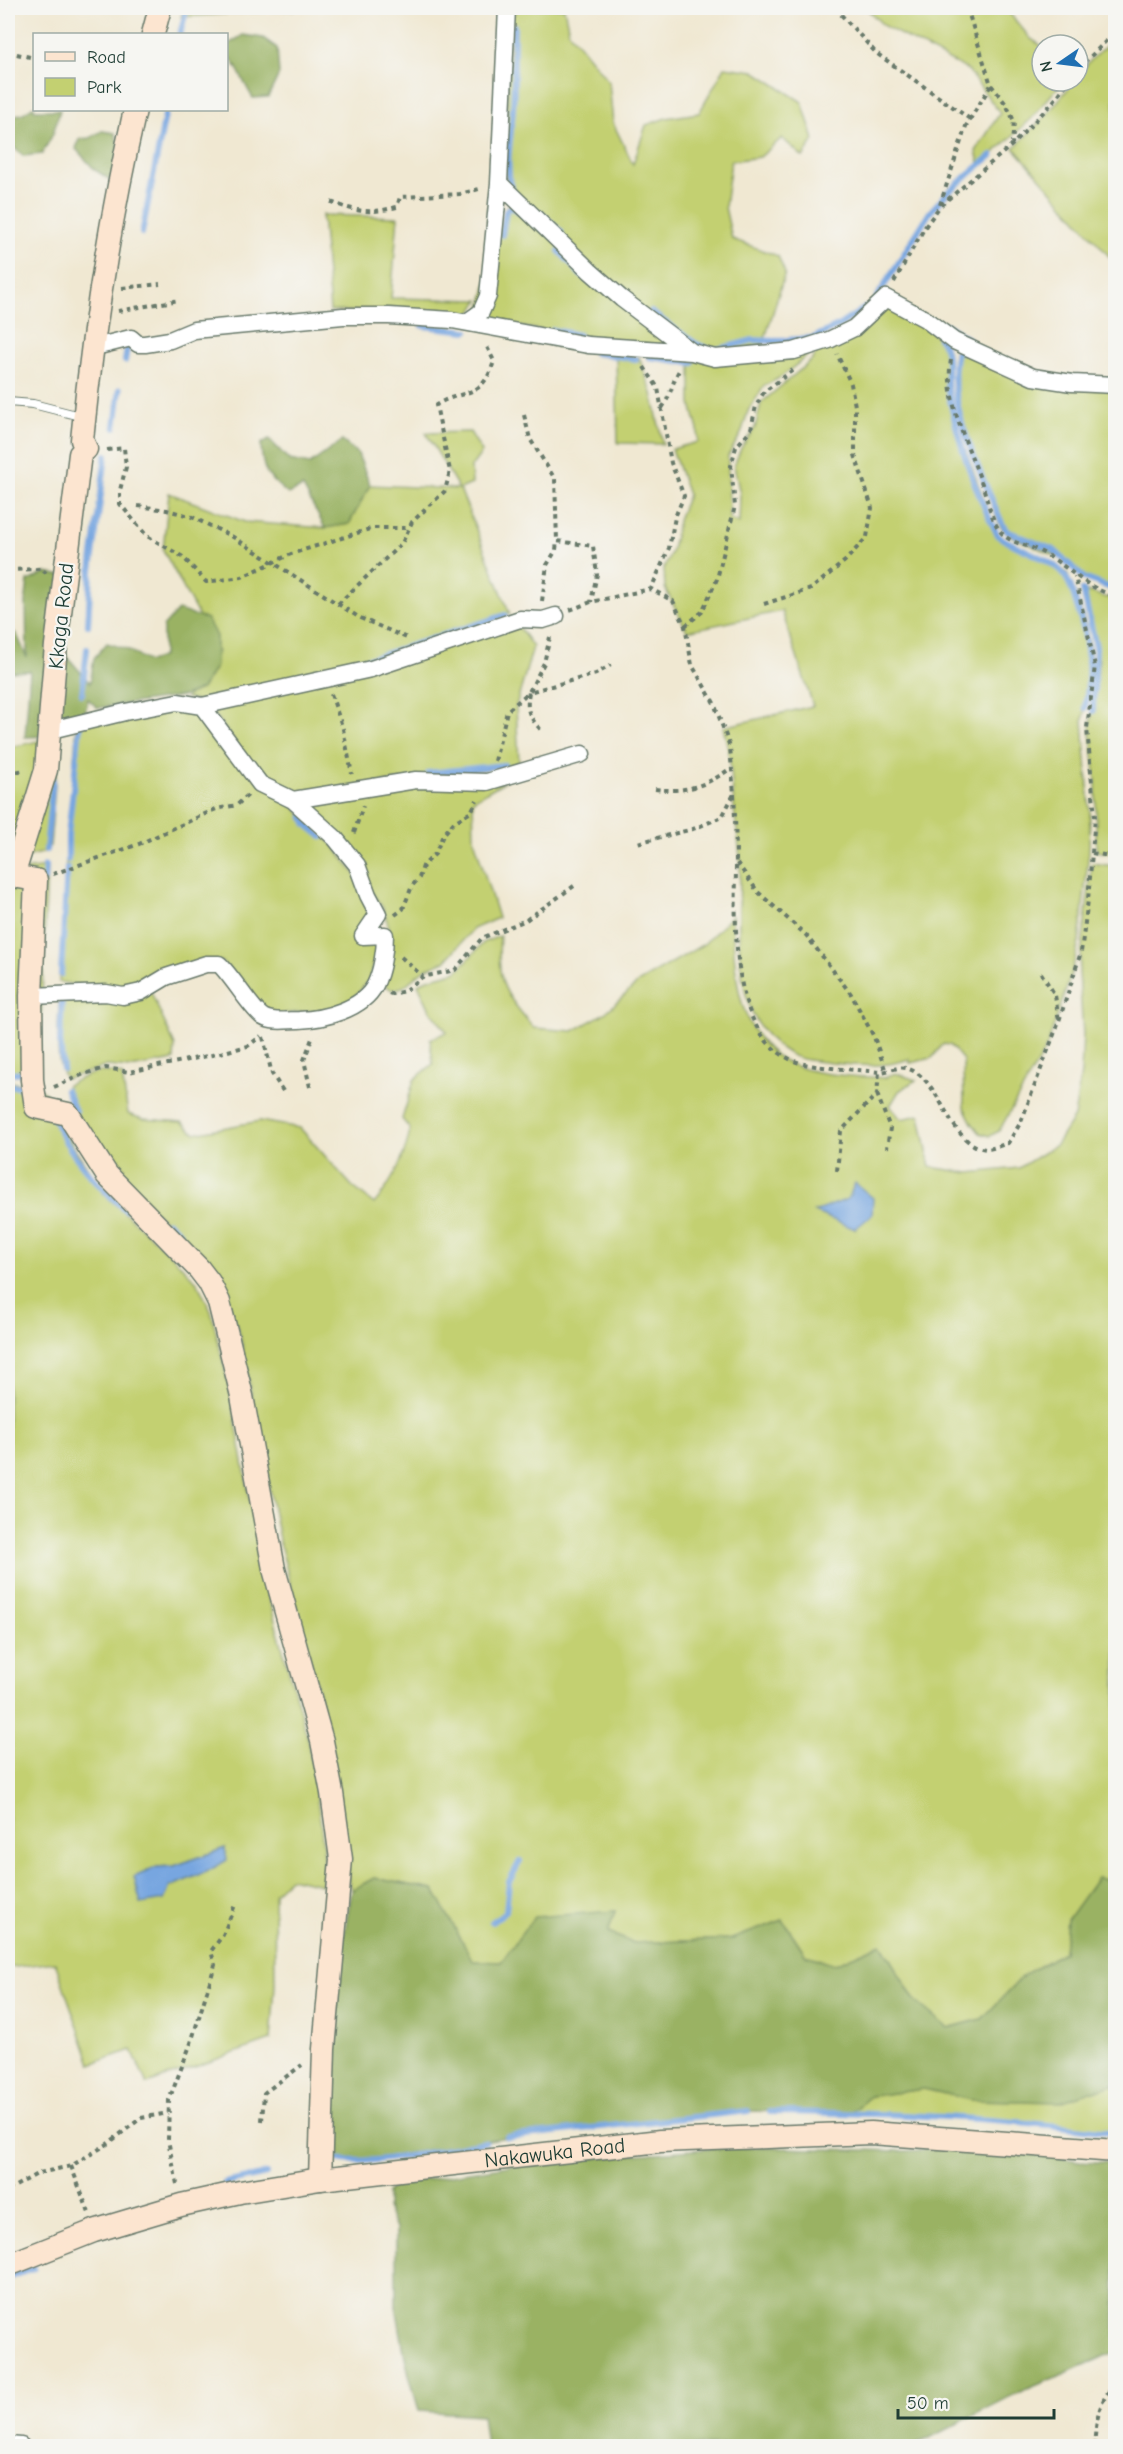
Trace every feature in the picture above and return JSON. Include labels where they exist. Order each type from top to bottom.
[{"type":"street","points":[[153,33],[160,8]]},
{"type":"street","points":[[472,323],[481,312],[488,296],[499,183],[507,8]]},
{"type":"street","name":"Kkaga Road","points":[[36,880],[10,875],[46,770],[63,586],[80,454],[86,449],[82,440],[91,348],[117,189],[135,111]]},
{"type":"street","points":[[499,183],[688,359]]},
{"type":"street","points":[[91,348],[131,338],[138,344],[170,340],[194,330],[343,316],[389,316],[472,323],[588,345],[640,349],[688,359],[715,358],[794,351],[823,342],[854,328],[886,298],[925,319],[954,341],[1033,377],[1072,383],[1116,385]]},
{"type":"street","points":[[51,730],[177,702],[202,706],[371,669],[520,619],[549,618]]},
{"type":"street","points":[[202,706],[260,784],[293,800],[335,838],[357,865],[378,914],[363,936]]},
{"type":"street","points":[[293,800],[416,780],[487,782],[582,754]]},
{"type":"street","points":[[36,880],[31,996],[35,1102],[68,1114],[107,1175],[199,1269],[215,1292],[224,1316],[242,1396],[274,1569],[322,1741],[341,1859],[324,2049],[320,2179]]},
{"type":"street","points":[[31,996],[106,993],[123,996],[141,992],[166,977],[206,963],[219,964],[231,975],[263,1017],[274,1021],[329,1017],[358,1002],[375,986],[385,950],[385,935],[363,936]]},
{"type":"street","name":"Nakawuka Road","points":[[8,2265],[94,2231],[181,2205],[240,2192],[320,2179],[512,2156],[660,2141],[871,2133],[1116,2151]]},
{"type":"street","points":[[8,2445],[21,2446]]},
{"type":"lane","points":[[8,402],[33,404],[84,417]]},
{"type":"path","points":[[835,8],[876,53],[970,119]]},
{"type":"path","points":[[967,8],[991,85],[1006,104],[1014,121],[1012,145]]},
{"type":"path","points":[[1090,57],[1116,31]]},
{"type":"path","points":[[8,52],[33,58]]},
{"type":"path","points":[[886,298],[904,261],[940,206],[962,137],[991,85]]},
{"type":"path","points":[[940,206],[1012,145],[1060,93]]},
{"type":"path","points":[[331,202],[354,211],[381,211],[397,207],[400,197],[460,194],[499,183]]},
{"type":"path","points":[[99,290],[160,284]]},
{"type":"path","points":[[96,315],[179,300]]},
{"type":"path","points":[[338,603],[402,543],[412,522],[445,491],[450,471],[436,405],[445,400],[469,394],[489,378],[494,361],[472,323]]},
{"type":"path","points":[[954,341],[949,373],[954,401],[964,441],[1000,530],[1013,543],[1036,549],[1098,592],[1116,596]]},
{"type":"path","points":[[685,626],[702,612],[717,579],[735,506],[731,466],[736,447],[752,429],[756,406],[764,392],[808,358],[823,342],[841,359],[851,384],[855,406],[855,455],[872,508],[867,537],[845,561],[811,589],[764,604]]},
{"type":"path","points":[[640,349],[645,371],[658,388],[672,463],[684,496],[675,517],[669,548],[651,589]]},
{"type":"path","points":[[661,408],[671,396],[676,375],[688,359]]},
{"type":"path","points":[[524,415],[530,439],[555,479],[557,541],[556,549],[547,565],[542,608],[549,618],[544,663],[529,692],[526,708],[541,730]]},
{"type":"path","points":[[80,454],[124,447],[126,467],[120,490],[120,504],[147,536],[183,557],[206,582],[242,577],[291,554],[373,528],[409,528]]},
{"type":"path","points":[[138,507],[166,510],[190,516],[233,537],[360,618],[432,649]]},
{"type":"path","points":[[557,541],[592,546],[597,574],[591,602]]},
{"type":"path","points":[[8,570],[40,569],[63,586]]},
{"type":"path","points":[[549,618],[591,602],[651,589],[673,601],[685,626],[692,665],[714,704],[730,747],[735,794],[737,952],[742,990],[762,1037],[794,1061],[879,1072],[886,1072],[893,1068],[906,1068],[913,1071],[928,1084],[940,1100],[948,1119],[974,1145],[988,1149],[1008,1143],[1021,1122],[1059,1022],[1081,952],[1095,818],[1087,728],[1095,666],[1091,638],[1075,576]]},
{"type":"path","points":[[363,936],[387,927],[403,909],[412,886],[419,878],[423,866],[435,854],[442,836],[454,822],[471,812],[487,782],[501,746],[507,711],[529,692],[596,674],[611,665]]},
{"type":"path","points":[[326,679],[343,729],[354,782]]},
{"type":"path","points":[[655,789],[677,792],[717,778],[732,767]]},
{"type":"path","points":[[36,880],[139,844],[216,809],[237,805],[260,784]]},
{"type":"path","points":[[348,853],[360,812],[366,800],[378,787]]},
{"type":"path","points":[[637,843],[693,829],[722,817],[735,794]]},
{"type":"path","points":[[1092,853],[1116,857]]},
{"type":"path","points":[[736,861],[758,892],[806,935],[851,994],[874,1037],[886,1072]]},
{"type":"path","points":[[375,986],[392,994],[405,991],[422,976],[455,970],[482,938],[526,920],[574,886]]},
{"type":"path","points":[[1041,973],[1054,995],[1059,1022]]},
{"type":"path","points":[[310,1087],[304,1060],[311,1038],[329,1017]]},
{"type":"path","points":[[35,1102],[84,1074],[106,1068],[129,1072],[173,1064],[248,1046],[263,1034],[272,1074],[283,1091]]},
{"type":"path","points":[[879,1072],[877,1094],[890,1128],[887,1148]]},
{"type":"path","points":[[837,1171],[841,1131],[877,1094]]},
{"type":"path","points":[[181,2205],[168,2140],[169,2100],[191,2043],[215,1965],[210,1951],[223,1935],[235,1905]]},
{"type":"path","points":[[262,2121],[264,2093],[324,2049]]},
{"type":"path","points":[[8,2190],[39,2173],[71,2166],[106,2145],[141,2118],[168,2113]]},
{"type":"path","points":[[71,2166],[84,2196],[94,2231]]},
{"type":"path","points":[[1095,2446],[1096,2416],[1110,2389],[1116,2384]]},
{"type":"green space","points":[[184,8],[316,8],[181,17]]},
{"type":"green space","points":[[511,8],[564,8],[569,32],[609,82],[613,123],[633,164],[646,125],[666,118],[699,113],[725,67],[754,71],[802,102],[814,140],[803,157],[782,138],[760,157],[731,161],[725,207],[732,239],[778,256],[785,273],[763,345],[729,351],[699,349],[625,297],[509,189],[504,171]]},
{"type":"green space","points":[[866,8],[1005,8],[1030,38],[1030,93],[1053,93],[1031,119],[980,166],[976,151],[1000,113],[968,70],[884,26]]},
{"type":"green space","points":[[243,35],[263,38],[277,48],[279,74],[268,97],[253,98],[228,55],[228,44]]},
{"type":"green space","points":[[1115,38],[1115,263],[1014,148],[1064,93],[1090,93],[1090,61]]},
{"type":"green space","points":[[33,107],[33,111],[60,111],[53,134],[42,154],[23,156],[8,142],[8,116],[22,114]]},
{"type":"green space","points":[[102,131],[115,133],[120,149],[117,172],[109,179],[95,170],[76,149],[79,139],[90,138]]},
{"type":"green space","points":[[507,206],[514,206],[684,348],[636,345],[478,320]]},
{"type":"green space","points":[[322,215],[398,217],[391,298],[479,300],[471,314],[330,311]]},
{"type":"green space","points":[[891,307],[922,324],[948,349],[946,378],[960,435],[996,532],[1012,544],[1055,564],[1067,573],[1083,617],[1089,644],[1092,671],[1083,721],[1090,812],[1089,851],[1079,942],[1071,975],[1047,1046],[999,1131],[990,1136],[980,1133],[964,1107],[963,1060],[950,1045],[943,1044],[932,1058],[910,1063],[909,1059],[871,1066],[809,1060],[788,1053],[768,1037],[754,1016],[745,992],[741,967],[740,851],[730,760],[723,727],[813,706],[782,611],[687,631],[665,588],[664,568],[672,550],[679,517],[688,495],[672,449],[698,442],[698,430],[691,404],[691,360],[730,362],[808,351],[806,357],[781,377],[764,386],[748,411],[741,434],[728,456],[729,519],[739,523],[740,494],[734,466],[741,448],[755,428],[761,403],[813,359],[817,350],[885,308]]},
{"type":"green space","points":[[955,350],[1115,390],[1115,592],[1088,581],[1058,557],[1013,537],[1000,526],[959,415],[954,392]]},
{"type":"green space","points":[[616,353],[639,357],[652,393],[663,444],[618,443]]},
{"type":"green space","points":[[470,432],[482,452],[471,467],[472,484],[460,489],[510,614],[373,660],[197,701],[186,698],[218,652],[163,550],[169,493],[245,522],[325,528],[349,524],[370,485],[459,489],[426,433]]},
{"type":"green space","points":[[269,439],[289,460],[310,464],[342,441],[358,454],[370,485],[349,524],[325,528],[303,487],[288,494],[270,478],[264,467],[261,444]]},
{"type":"green space","points":[[45,573],[63,576],[65,654],[90,683],[94,658],[107,643],[127,649],[149,662],[163,656],[163,627],[178,610],[207,619],[216,636],[216,666],[202,689],[184,696],[98,708],[88,699],[84,718],[50,736],[25,737],[30,671],[8,672],[8,627],[17,635],[27,658],[28,581]]},
{"type":"green space","points":[[1083,590],[1115,600],[1115,854],[1096,851],[1096,781],[1090,729],[1099,661]]},
{"type":"green space","points":[[518,626],[533,647],[516,706],[519,762],[499,768],[290,794],[263,780],[213,713],[215,708]]},
{"type":"green space","points":[[179,707],[197,713],[334,846],[355,874],[379,944],[369,980],[352,1000],[334,1009],[270,1015],[221,961],[127,992],[59,982],[77,723]]},
{"type":"green space","points":[[59,736],[50,846],[42,853],[8,861],[8,748]]},
{"type":"green space","points":[[475,782],[504,782],[473,800],[474,839],[498,918],[473,929],[445,961],[425,969],[403,987],[392,990],[385,985],[381,977],[390,931],[383,908],[309,804],[382,792]]},
{"type":"green space","points":[[1092,863],[1115,866],[1116,1882],[1097,1878],[1067,1920],[1064,1952],[1025,1974],[982,2019],[947,2028],[915,2001],[881,1944],[835,1964],[806,1955],[783,1920],[732,1939],[634,1943],[608,1933],[615,1911],[501,1962],[472,1961],[434,1890],[374,1878],[352,1890],[348,1877],[328,1729],[279,1540],[240,1334],[220,1284],[198,1251],[145,1203],[82,1130],[64,1090],[67,1085],[100,1072],[122,1075],[128,1114],[143,1119],[182,1122],[195,1133],[260,1121],[300,1128],[352,1186],[374,1204],[387,1187],[402,1159],[410,1129],[402,1119],[414,1080],[433,1064],[430,1039],[447,1032],[430,1010],[418,984],[457,971],[484,942],[500,936],[501,977],[515,1005],[534,1028],[573,1031],[605,1013],[639,982],[704,944],[732,916],[734,958],[742,1001],[759,1039],[774,1054],[803,1069],[838,1075],[884,1078],[895,1073],[916,1080],[899,1091],[890,1106],[901,1119],[920,1115],[930,1167],[969,1173],[1019,1168],[1056,1145],[1074,1117],[1081,1073],[1083,1034],[1079,972]],"holes":[[[848,1199],[855,1229],[816,1212]]]},
{"type":"green space","points":[[47,867],[41,1024],[31,1074],[8,1075],[8,872]]},
{"type":"green space","points":[[150,990],[175,1046],[174,1060],[130,1068],[107,1066],[66,1079],[59,1062],[58,1050],[60,993]]},
{"type":"green space","points":[[8,1082],[35,1085],[48,1096],[74,1147],[104,1194],[197,1282],[211,1311],[232,1400],[265,1585],[307,1736],[324,1857],[322,1885],[290,1878],[274,1893],[275,1985],[271,2040],[147,2084],[132,2050],[91,2064],[55,1962],[8,1968]],"holes":[[[225,1848],[210,1870],[170,1887],[157,1867],[174,1866]]]},
{"type":"green space","points":[[374,1878],[434,1890],[473,1961],[501,1962],[534,1917],[615,1911],[608,1933],[634,1943],[732,1939],[783,1920],[806,1955],[835,1964],[881,1944],[915,2001],[948,2028],[982,2019],[1025,1974],[1064,1952],[1067,1920],[1097,1878],[1115,1882],[1115,2084],[1060,2102],[972,2100],[924,2089],[870,2096],[851,2113],[748,2111],[507,2137],[345,2162],[334,2158],[331,2138],[338,1970],[352,1890]]},
{"type":"green space","points":[[1115,2084],[1115,2133],[1055,2125],[851,2113],[870,2096],[924,2089],[972,2100],[1093,2090]]},
{"type":"green space","points":[[730,2147],[904,2151],[984,2147],[1080,2161],[1115,2163],[1115,2352],[1009,2397],[914,2446],[486,2446],[482,2415],[419,2411],[406,2363],[396,2306],[396,2229],[387,2208],[387,2192],[396,2184],[519,2164]]},
{"type":"water","points":[[855,1183],[873,1198],[872,1215],[855,1229],[814,1212],[848,1199]]},
{"type":"water","points":[[225,1848],[227,1860],[170,1887],[164,1900],[141,1904],[134,1877],[157,1867],[174,1866]]},
{"type":"waterway","points":[[180,33],[187,8]]},
{"type":"waterway","points":[[511,189],[508,159],[514,100],[514,26]]},
{"type":"waterway","points":[[142,233],[166,111]]},
{"type":"waterway","points":[[877,297],[930,212],[948,192],[992,155]]},
{"type":"waterway","points":[[502,235],[506,211],[514,208],[520,212]]},
{"type":"waterway","points":[[540,213],[561,232]]},
{"type":"waterway","points":[[559,251],[581,275],[593,283]]},
{"type":"waterway","points":[[651,312],[695,343],[712,351],[753,340],[813,338],[838,326],[865,308]]},
{"type":"waterway","points":[[946,325],[967,339]]},
{"type":"waterway","points":[[423,326],[467,331]]},
{"type":"waterway","points":[[553,330],[579,335]]},
{"type":"waterway","points":[[939,338],[946,350],[948,391],[962,447],[975,484],[998,536],[1056,567],[1064,574],[1071,588],[1080,616],[1088,655],[1085,708]]},
{"type":"waterway","points":[[125,361],[128,343]]},
{"type":"waterway","points":[[964,350],[957,351],[954,372],[960,416],[976,461],[1007,531],[1054,550],[1084,578],[1116,590]]},
{"type":"waterway","points":[[595,353],[636,359]]},
{"type":"waterway","points":[[649,357],[693,363]]},
{"type":"waterway","points":[[115,427],[120,389]]},
{"type":"waterway","points":[[88,625],[91,571],[106,455]]},
{"type":"waterway","points":[[78,565],[83,521]]},
{"type":"waterway","points":[[1083,590],[1096,647],[1093,711]]},
{"type":"waterway","points":[[347,666],[505,615]]},
{"type":"waterway","points":[[82,694],[87,649]]},
{"type":"waterway","points":[[68,860],[68,835],[80,726]]},
{"type":"waterway","points":[[428,773],[504,765]]},
{"type":"waterway","points":[[46,850],[53,780]]},
{"type":"waterway","points":[[303,816],[307,825],[322,837]]},
{"type":"waterway","points":[[44,880],[45,866]]},
{"type":"waterway","points":[[61,974],[67,868]]},
{"type":"waterway","points":[[62,997],[60,1043],[63,1069]]},
{"type":"waterway","points":[[8,1073],[28,1072]]},
{"type":"waterway","points":[[8,1086],[28,1087]]},
{"type":"waterway","points":[[66,1090],[75,1111]]},
{"type":"waterway","points":[[53,1117],[59,1131],[84,1168],[125,1210]]},
{"type":"waterway","points":[[168,1222],[180,1233]]},
{"type":"waterway","points":[[492,1922],[506,1911],[509,1882],[520,1861]]},
{"type":"waterway","points":[[507,2137],[748,2111]]},
{"type":"waterway","points":[[770,2112],[943,2117],[1030,2123],[1116,2133]]},
{"type":"waterway","points":[[334,2158],[366,2161],[386,2159],[485,2142]]},
{"type":"waterway","points":[[225,2183],[266,2174]]},
{"type":"waterway","points":[[8,2278],[34,2268]]}]
